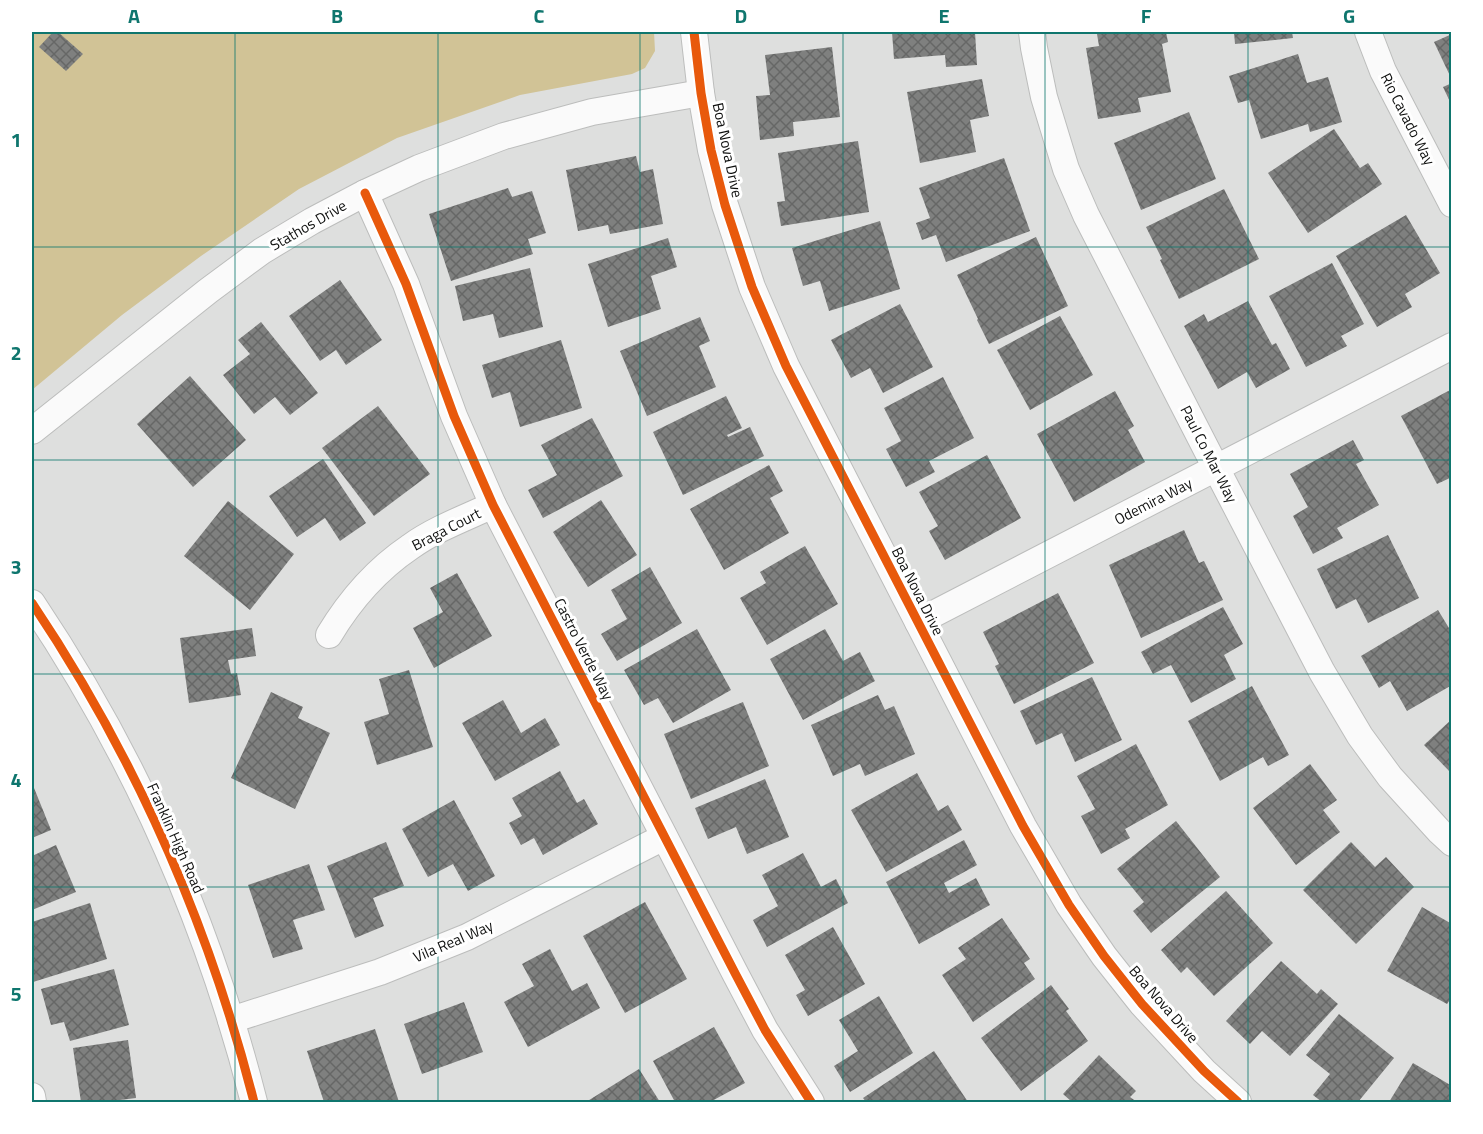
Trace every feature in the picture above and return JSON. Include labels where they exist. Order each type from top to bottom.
[{"type":"street","name":"Boa Nova Drive","points":[[694,32],[711,150],[725,206],[752,287],[786,366],[1023,826],[1069,905],[1104,956],[1142,1004],[1204,1071],[1238,1102]]},
{"type":"street","name":"Paul Co Mar Way","points":[[1032,32],[1044,97],[1066,169],[1086,215],[1216,468],[1322,672],[1360,736],[1390,777],[1452,843]]},
{"type":"street","name":"Rio Cavado Way","points":[[1368,32],[1383,71],[1452,204]]},
{"type":"street","name":"Stathos Drive","points":[[32,431],[262,251],[364,193],[419,168],[504,136],[592,112],[701,93]]},
{"type":"street","name":"Castro Verde Way","points":[[364,193],[406,284],[454,416],[493,505],[765,1030],[812,1102]]},
{"type":"street","name":"Odemira Way","points":[[918,622],[1452,346]]},
{"type":"street","name":"Braga Court","points":[[329,635],[345,609],[375,574],[411,546],[493,505]]},
{"type":"street","name":"Franklin High Road","points":[[32,603],[61,646],[117,743],[161,834],[207,948],[231,1020],[254,1102]]},
{"type":"street","name":"Vila Real Way","points":[[231,1020],[380,972],[467,937],[664,837]]},
{"type":"street","points":[[32,1096],[33,1102]]},
{"type":"shaded area","points":[[32,32],[654,32],[655,51],[645,68],[632,74],[520,95],[397,138],[299,189],[201,256],[122,315],[32,390]]},
{"type":"building","points":[[53,32],[58,32],[83,54],[66,71],[39,47]]},
{"type":"building","points":[[892,32],[975,32],[977,65],[946,67],[945,55],[894,59]]},
{"type":"building","points":[[1166,32],[1168,42],[1162,44],[1171,92],[1138,98],[1141,112],[1098,119],[1086,48],[1099,46],[1097,34]]},
{"type":"building","points":[[1234,32],[1292,32],[1293,38],[1235,44]]},
{"type":"building","points":[[1452,34],[1452,80],[1434,42]]},
{"type":"building","points":[[832,47],[840,117],[793,122],[794,136],[760,140],[756,96],[770,95],[765,55]]},
{"type":"building","points":[[1298,54],[1307,83],[1328,77],[1342,122],[1310,132],[1308,124],[1261,139],[1249,100],[1238,103],[1229,76]]},
{"type":"building","points":[[982,79],[989,116],[970,120],[976,152],[920,163],[907,92]]},
{"type":"building","points":[[1452,83],[1452,106],[1443,87]]},
{"type":"building","points":[[1189,112],[1216,179],[1141,210],[1114,143]]},
{"type":"building","points":[[1334,129],[1360,168],[1368,163],[1382,184],[1308,233],[1268,173]]},
{"type":"building","points":[[858,141],[869,212],[781,226],[777,202],[785,201],[778,153]]},
{"type":"building","points":[[636,156],[640,172],[653,169],[663,224],[610,234],[608,225],[578,231],[566,170]]},
{"type":"building","points":[[1004,158],[1030,231],[946,262],[936,235],[922,240],[916,223],[930,218],[919,188]]},
{"type":"building","points":[[508,188],[512,197],[532,191],[546,233],[528,239],[533,254],[451,281],[429,214]]},
{"type":"building","points":[[1224,189],[1259,259],[1179,299],[1146,227]]},
{"type":"building","points":[[1406,215],[1440,273],[1405,294],[1412,307],[1377,327],[1336,256]]},
{"type":"building","points":[[880,221],[900,289],[829,311],[820,281],[803,286],[792,248]]},
{"type":"building","points":[[1036,237],[1068,306],[989,344],[957,275]]},
{"type":"building","points":[[668,238],[677,267],[651,276],[661,309],[608,327],[588,264]]},
{"type":"building","points":[[1332,263],[1364,324],[1341,336],[1347,346],[1306,367],[1269,296]]},
{"type":"building","points":[[530,268],[543,327],[499,338],[493,314],[463,321],[455,286]]},
{"type":"building","points":[[340,280],[382,340],[346,365],[336,350],[320,361],[289,316]]},
{"type":"building","points":[[1248,301],[1272,345],[1276,343],[1290,369],[1256,388],[1247,372],[1218,389],[1184,326],[1204,314],[1208,322]]},
{"type":"building","points":[[900,304],[933,367],[883,393],[870,368],[851,378],[831,340]]},
{"type":"building","points":[[1060,316],[1093,375],[1030,410],[997,350]]},
{"type":"building","points":[[700,317],[710,341],[699,346],[716,387],[647,416],[620,351]]},
{"type":"building","points":[[261,322],[318,393],[290,415],[275,397],[254,414],[223,375],[250,354],[238,340]]},
{"type":"building","points":[[561,340],[582,408],[520,427],[510,392],[492,398],[482,365]]},
{"type":"building","points":[[190,376],[246,440],[193,487],[137,424]]},
{"type":"building","points":[[943,377],[974,438],[929,461],[935,472],[906,487],[886,449],[901,441],[884,408]]},
{"type":"building","points":[[1452,389],[1452,477],[1437,484],[1401,416]]},
{"type":"building","points":[[1115,391],[1134,426],[1128,430],[1145,462],[1074,502],[1037,434]]},
{"type":"building","points":[[726,396],[742,428],[727,435],[728,437],[750,427],[764,456],[683,495],[653,432]]},
{"type":"building","points":[[378,406],[430,474],[374,516],[322,448]]},
{"type":"building","points":[[592,418],[623,476],[543,518],[528,490],[557,475],[541,445]]},
{"type":"building","points":[[1353,440],[1364,460],[1356,464],[1379,505],[1337,528],[1343,538],[1313,554],[1293,516],[1308,507],[1290,474]]},
{"type":"building","points":[[987,455],[1021,518],[945,560],[929,531],[938,526],[919,492]]},
{"type":"building","points":[[323,459],[366,523],[340,541],[325,518],[297,537],[269,496]]},
{"type":"building","points":[[769,465],[783,491],[770,498],[789,533],[724,570],[690,509]]},
{"type":"building","points":[[601,500],[637,555],[588,587],[553,532]]},
{"type":"building","points":[[228,501],[294,554],[250,610],[184,556]]},
{"type":"building","points":[[1184,530],[1199,563],[1204,561],[1223,600],[1141,638],[1109,565]]},
{"type":"building","points":[[1388,535],[1419,598],[1368,623],[1356,599],[1336,609],[1317,569]]},
{"type":"building","points":[[805,546],[838,604],[767,645],[740,598],[766,583],[760,572]]},
{"type":"building","points":[[650,567],[682,623],[617,661],[601,634],[627,619],[611,590]]},
{"type":"building","points":[[457,573],[492,636],[434,668],[413,628],[443,612],[430,588]]},
{"type":"building","points":[[1058,593],[1094,663],[1014,704],[995,666],[999,664],[983,632]]},
{"type":"building","points":[[1223,607],[1243,644],[1224,655],[1236,679],[1191,703],[1171,665],[1153,674],[1141,652]]},
{"type":"building","points":[[1438,610],[1452,633],[1452,685],[1407,711],[1390,681],[1379,688],[1361,656]]},
{"type":"building","points":[[252,628],[256,656],[228,660],[231,674],[237,673],[241,695],[189,703],[180,638]]},
{"type":"building","points":[[697,629],[731,690],[673,723],[658,698],[644,705],[624,670]]},
{"type":"building","points":[[825,629],[843,661],[860,652],[875,681],[803,720],[770,659]]},
{"type":"building","points":[[409,670],[433,747],[377,765],[364,722],[389,714],[379,679]]},
{"type":"building","points":[[1092,677],[1122,740],[1075,762],[1062,733],[1036,745],[1020,711]]},
{"type":"building","points":[[1252,686],[1289,755],[1268,766],[1263,757],[1220,781],[1188,721]]},
{"type":"building","points":[[271,692],[303,707],[298,718],[330,733],[295,809],[231,778]]},
{"type":"building","points":[[878,695],[885,710],[894,706],[915,754],[865,776],[860,764],[833,776],[811,725]]},
{"type":"building","points":[[503,700],[521,733],[545,718],[560,745],[495,781],[462,723]]},
{"type":"building","points":[[743,702],[769,766],[691,799],[664,734]]},
{"type":"building","points":[[1452,719],[1452,774],[1424,745]]},
{"type":"building","points":[[1136,744],[1168,805],[1125,829],[1130,838],[1101,854],[1081,816],[1095,809],[1077,776]]},
{"type":"building","points":[[1310,764],[1337,800],[1323,810],[1340,832],[1296,865],[1253,808]]},
{"type":"building","points":[[560,771],[577,803],[584,799],[598,824],[543,855],[534,838],[521,845],[509,823],[522,816],[512,798]]},
{"type":"building","points":[[917,773],[938,811],[948,805],[962,830],[886,872],[851,810]]},
{"type":"building","points":[[765,779],[789,837],[747,854],[736,827],[708,839],[695,808]]},
{"type":"building","points":[[32,783],[51,830],[32,838]]},
{"type":"building","points":[[454,800],[495,876],[468,891],[453,864],[428,877],[402,829]]},
{"type":"building","points":[[1176,821],[1220,877],[1151,933],[1133,911],[1144,902],[1117,869]]},
{"type":"building","points":[[964,840],[977,865],[944,883],[949,893],[976,878],[990,905],[919,944],[886,882]]},
{"type":"building","points":[[386,842],[404,886],[373,898],[384,926],[355,938],[327,866]]},
{"type":"building","points":[[1351,842],[1375,867],[1386,857],[1414,887],[1356,944],[1303,890]]},
{"type":"building","points":[[56,845],[76,892],[32,910],[32,856]]},
{"type":"building","points":[[803,853],[821,887],[836,879],[848,903],[767,947],[753,920],[778,906],[762,875]]},
{"type":"building","points":[[309,864],[325,910],[293,920],[303,949],[273,958],[248,885]]},
{"type":"building","points":[[1226,891],[1273,943],[1214,996],[1187,967],[1181,973],[1161,950]]},
{"type":"building","points":[[645,902],[687,979],[625,1013],[583,936]]},
{"type":"building","points":[[90,903],[107,959],[33,982],[32,922]]},
{"type":"building","points":[[1422,907],[1452,924],[1452,945],[1449,949],[1452,950],[1452,997],[1447,1004],[1387,971]]},
{"type":"building","points":[[1002,918],[1030,959],[1024,963],[1035,979],[973,1022],[942,975],[966,959],[958,948]]},
{"type":"building","points":[[833,927],[865,984],[808,1016],[796,995],[805,990],[785,955]]},
{"type":"building","points":[[550,949],[572,991],[587,983],[600,1008],[528,1047],[504,1002],[534,986],[522,964]]},
{"type":"building","points":[[1281,961],[1317,994],[1321,989],[1338,1004],[1290,1056],[1262,1031],[1250,1044],[1226,1021]]},
{"type":"building","points":[[114,969],[129,1025],[70,1041],[64,1022],[51,1025],[41,989]]},
{"type":"building","points":[[1051,985],[1069,1009],[1066,1011],[1088,1041],[1021,1091],[981,1038]]},
{"type":"building","points":[[879,996],[913,1053],[850,1092],[834,1066],[858,1051],[839,1020]]},
{"type":"building","points":[[464,1002],[483,1052],[422,1074],[404,1024]]},
{"type":"building","points":[[1339,1014],[1394,1058],[1358,1102],[1322,1102],[1313,1095],[1330,1074],[1306,1055]]},
{"type":"building","points":[[714,1027],[745,1083],[710,1102],[675,1102],[653,1061]]},
{"type":"building","points":[[375,1029],[399,1102],[324,1102],[307,1051]]},
{"type":"building","points":[[128,1040],[136,1098],[81,1102],[73,1048]]},
{"type":"building","points":[[934,1051],[968,1102],[866,1102],[863,1098]]},
{"type":"building","points":[[1099,1055],[1136,1091],[1130,1097],[1137,1102],[1072,1102],[1063,1094]]},
{"type":"building","points":[[1413,1063],[1452,1086],[1452,1102],[1389,1102]]},
{"type":"building","points":[[639,1069],[660,1102],[586,1102]]},
{"type":"cycle path","points":[[694,32],[711,150],[725,205],[752,287],[786,366],[1023,826],[1069,905],[1104,956],[1142,1004],[1204,1071],[1238,1102]]},
{"type":"cycle path","points":[[365,193],[406,284],[454,416],[493,505],[765,1030],[811,1102]]},
{"type":"cycle path","points":[[32,603],[103,720],[164,843],[215,971],[254,1102]]}]
